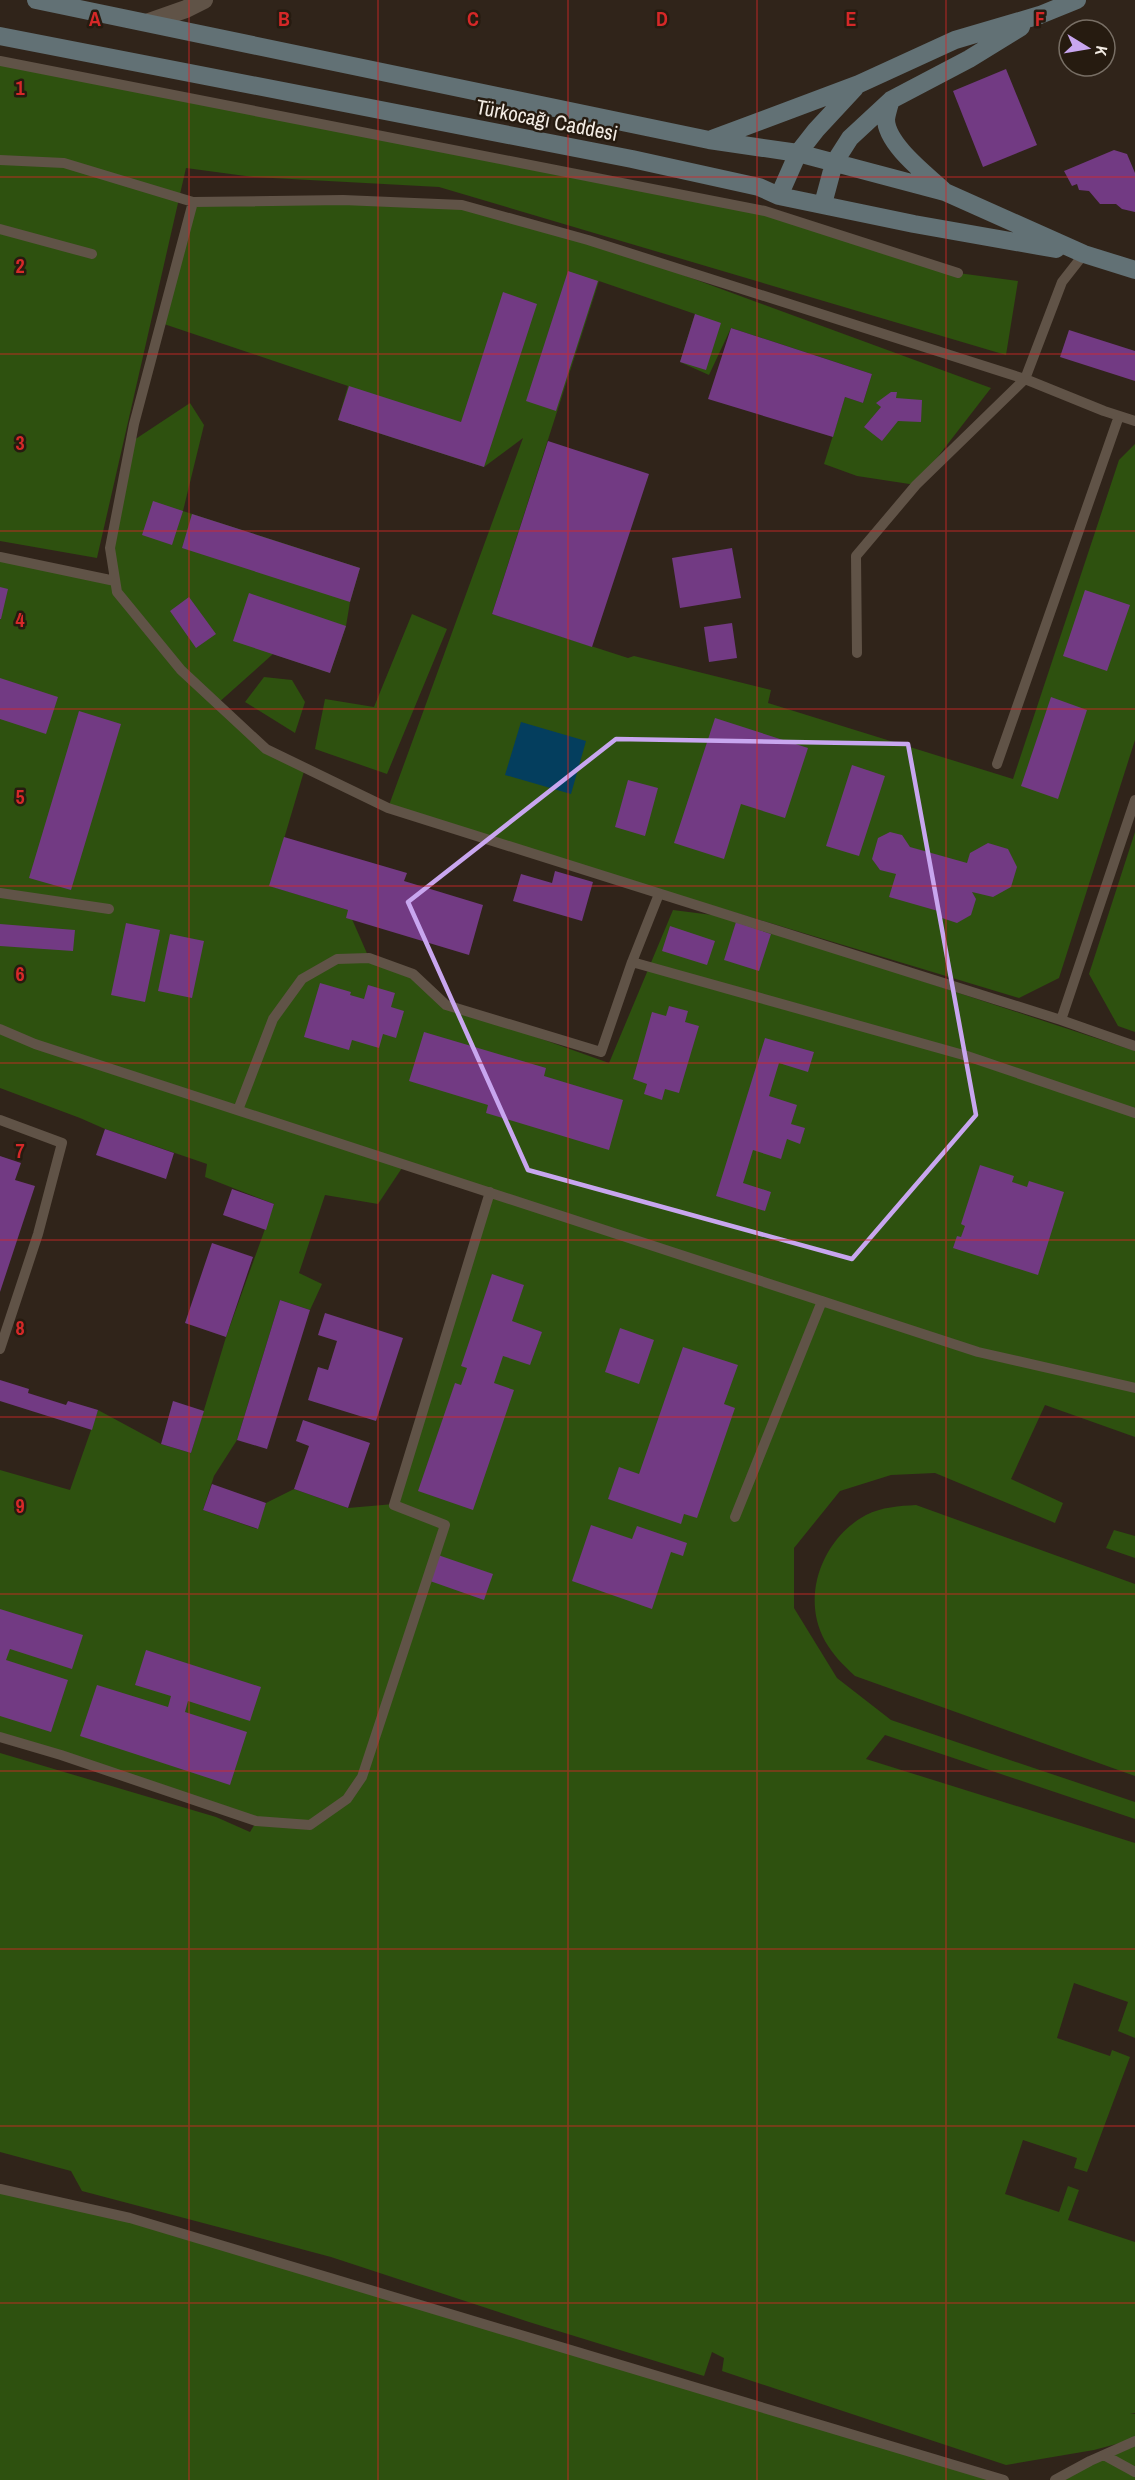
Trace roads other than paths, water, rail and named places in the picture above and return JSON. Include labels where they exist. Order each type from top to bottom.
[{"type":"main road","name":"Türkocağı Caddesi","points":[[36,0],[709,140],[798,153],[945,192],[1084,254],[1135,270]]},
{"type":"main road","points":[[709,140],[859,84],[955,40],[1040,15],[1077,0]]},
{"type":"main road","points":[[822,204],[834,163],[850,138],[891,100],[969,59],[1040,15]]},
{"type":"main road","name":"Türkocağı Caddesi","points":[[0,36],[632,159],[759,187],[779,196],[914,224],[1084,254]]},
{"type":"main road","points":[[779,196],[798,153],[859,84]]},
{"type":"main road","points":[[891,100],[886,120],[890,134],[902,151],[945,192]]},
{"type":"street","points":[[148,22],[204,0]]},
{"type":"lane","points":[[0,61],[765,211],[958,273]]},
{"type":"lane","points":[[0,160],[64,162],[193,202],[343,200],[462,205],[588,240],[1025,379],[1135,421]]},
{"type":"lane","points":[[193,202],[134,424],[110,548],[117,592],[181,670],[266,749],[388,807],[1061,1020],[1135,1046]]},
{"type":"lane","points":[[0,229],[92,254]]},
{"type":"lane","points":[[857,653],[856,556],[916,485],[1025,379],[1062,282],[1084,254]]},
{"type":"lane","points":[[997,764],[1119,416]]},
{"type":"lane","points":[[0,557],[115,581]]},
{"type":"lane","points":[[1061,1020],[1135,800]]},
{"type":"lane","points":[[0,893],[109,909]]},
{"type":"lane","points":[[238,1110],[273,1019],[302,979],[337,959],[369,958],[413,974],[446,1005],[601,1052],[632,962],[659,894]]},
{"type":"lane","points":[[632,962],[967,1056],[1135,1113]]},
{"type":"lane","points":[[0,1029],[35,1044],[978,1352],[1135,1388]]},
{"type":"lane","points":[[0,1120],[62,1143],[38,1234],[0,1349]]},
{"type":"lane","points":[[0,1737],[61,1755],[256,1821],[310,1825],[347,1799],[362,1777],[445,1525],[394,1504],[490,1192]]},
{"type":"lane","points":[[735,1517],[822,1301]]},
{"type":"lane","points":[[0,2189],[130,2218],[1004,2480]]},
{"type":"lane","points":[[1055,2480],[1135,2441]]},
{"type":"lane","points":[[1104,2455],[1135,2472]]},
{"type":"water","points":[[521,722],[586,741],[571,794],[505,775]]}]
